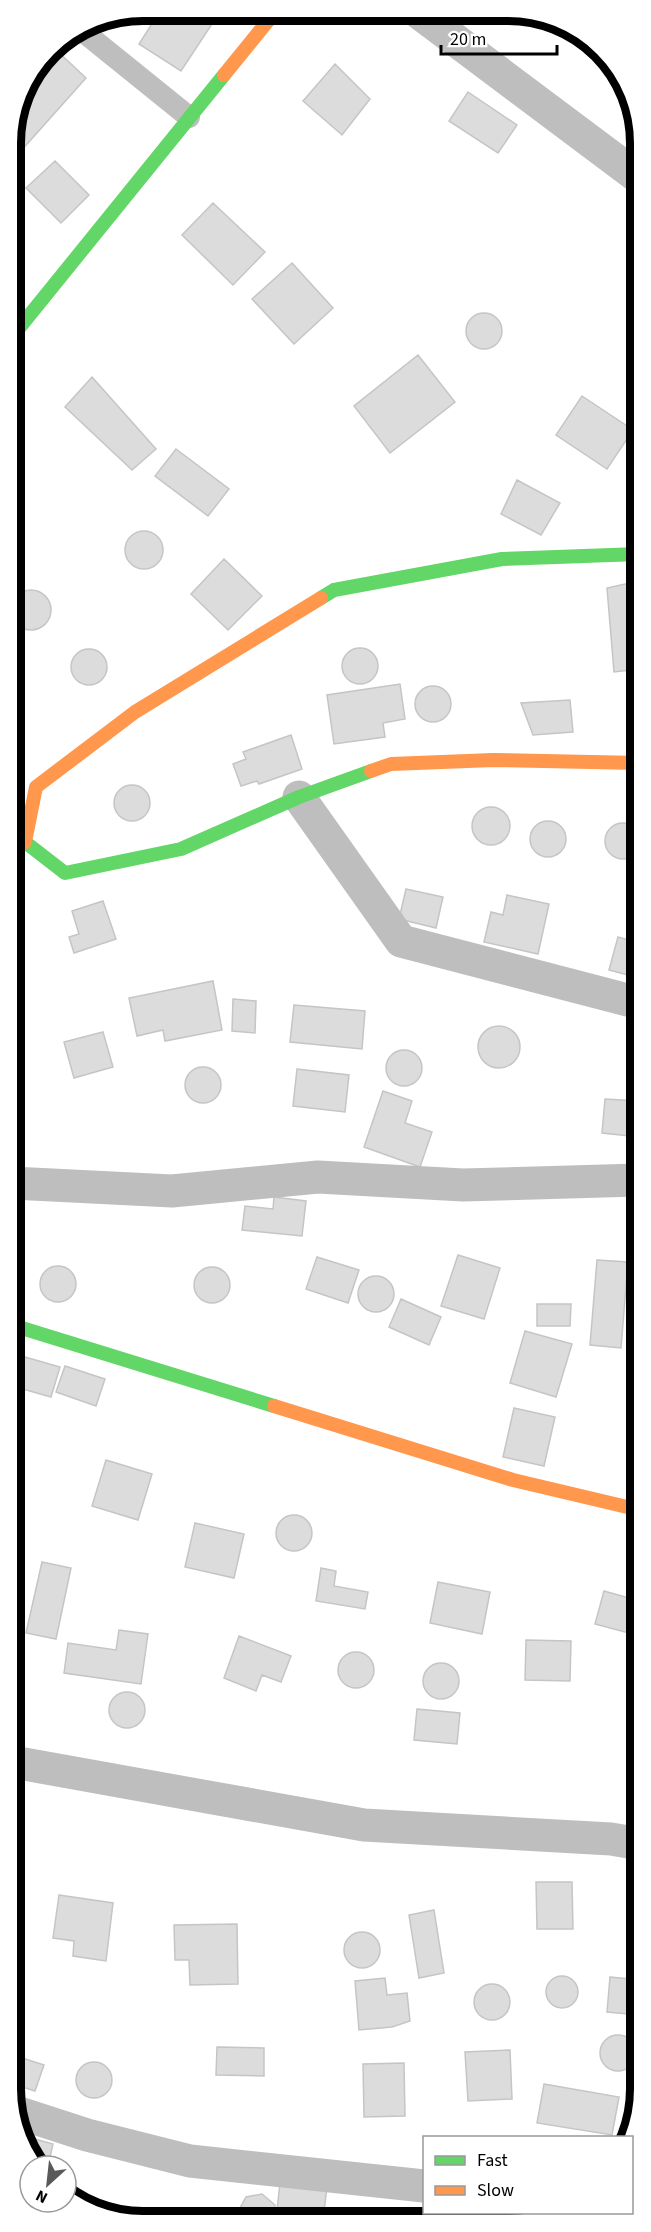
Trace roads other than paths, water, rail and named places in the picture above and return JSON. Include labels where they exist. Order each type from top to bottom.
[{"type":"street","points":[[21,326],[268,21]]},
{"type":"street","points":[[430,21],[630,171]]},
{"type":"street","points":[[21,845],[25,842],[36,787],[135,712],[334,590],[502,559],[630,554]]},
{"type":"street","points":[[25,842],[65,873],[181,849],[299,797],[391,765],[493,760],[630,763]]},
{"type":"street","points":[[299,797],[401,941],[630,1001]]},
{"type":"street","points":[[21,1183],[172,1191],[318,1177],[463,1185],[630,1180]]},
{"type":"street","points":[[21,1328],[513,1480],[630,1508]]},
{"type":"street","points":[[21,1763],[363,1825],[611,1839],[630,1842]]},
{"type":"street","points":[[23,2114],[87,2135],[189,2161],[423,2186]]},
{"type":"lane","points":[[87,35],[189,117]]}]
